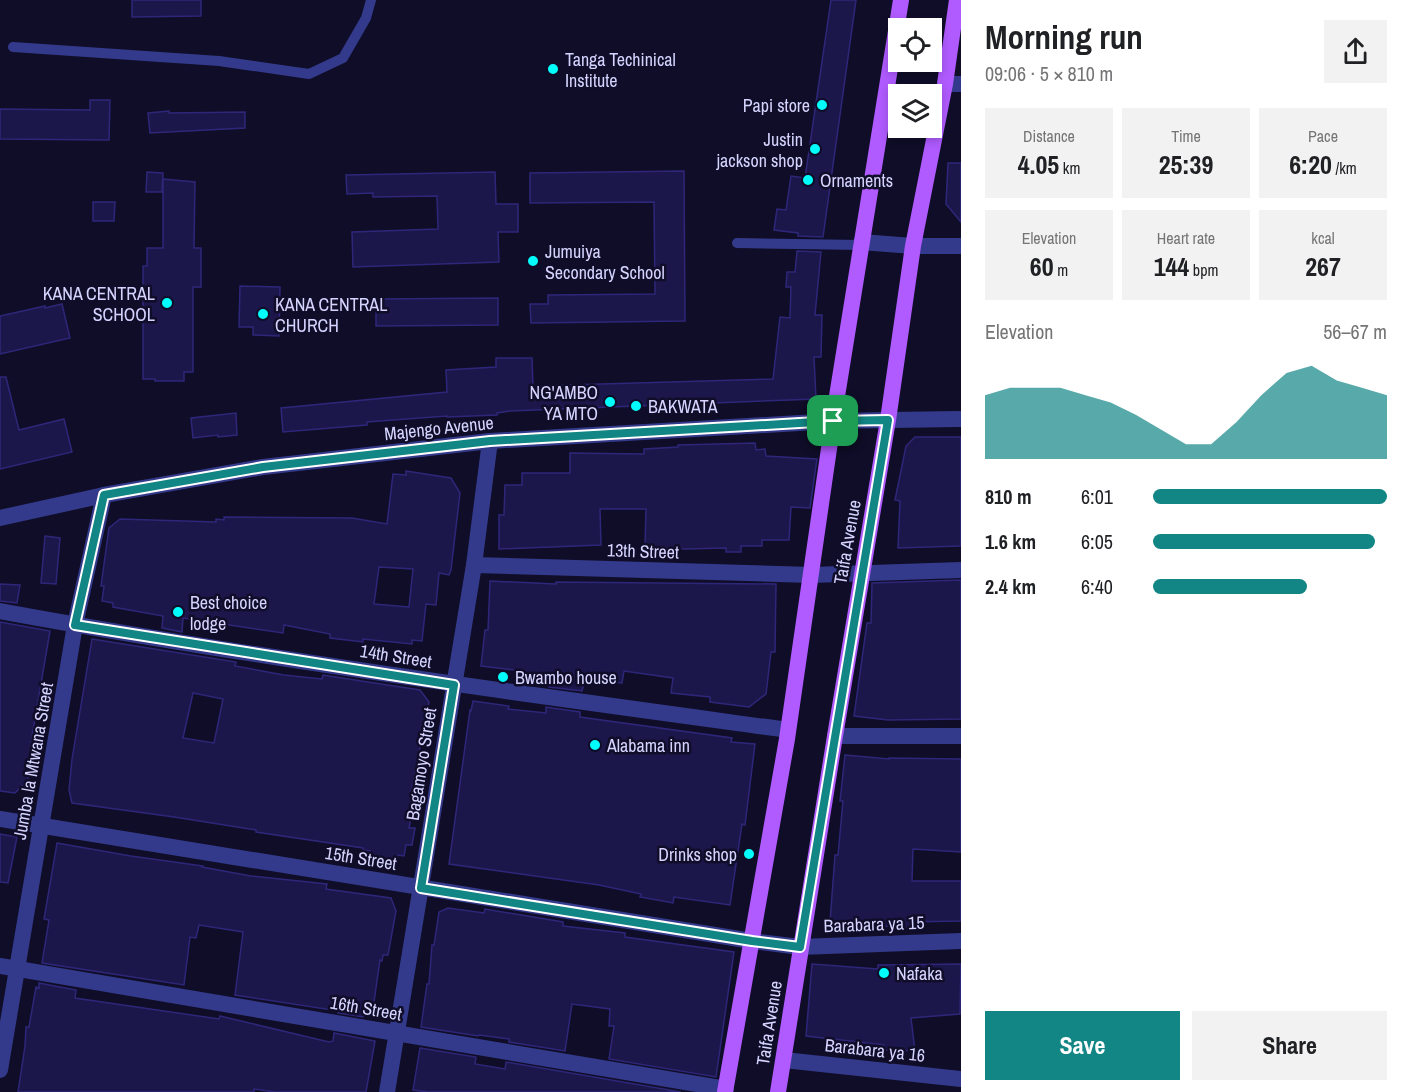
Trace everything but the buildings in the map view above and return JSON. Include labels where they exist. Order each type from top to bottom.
[{"type":"main road","name":"Taifa Avenue","points":[[725,1090],[788,730],[833,421],[901,0]]},
{"type":"main road","name":"Taifa Avenue","points":[[778,1092],[888,420],[913,246],[953,84],[957,0]]},
{"type":"street","points":[[862,243],[961,246]]},
{"type":"street","name":"Majengo Avenue","points":[[0,518],[104,495],[263,467],[490,441],[833,421],[961,419]]},
{"type":"street","name":"Bagamoyo Street","points":[[387,1092],[474,565],[490,441]]},
{"type":"street","name":"Jumba la Mtwana Street","points":[[0,1070],[75,625],[104,495]]},
{"type":"street","name":"13th Street","points":[[474,565],[811,575],[961,570]]},
{"type":"street","name":"14th Street","points":[[0,611],[454,685],[788,730]]},
{"type":"street","points":[[835,736],[961,736]]},
{"type":"street","name":"15th Street","points":[[0,819],[752,941]]},
{"type":"street","name":"Barabara ya 15","points":[[752,941],[800,947],[961,941]]},
{"type":"street","name":"16th Street","points":[[0,966],[725,1090]]},
{"type":"street","name":"Barabara ya 16","points":[[784,1060],[961,1079]]},
{"type":"lane","points":[[13,47],[219,61],[309,74],[343,58],[366,18],[371,0]]},
{"type":"lane","points":[[736,243],[862,243]]},
{"type":"place","name":"Tanga Techinical Institute","points":[[553,69]]},
{"type":"place","name":"Papi store","points":[[822,105]]},
{"type":"place","name":"Justin jackson shop","points":[[815,149]]},
{"type":"place","name":"Ornaments","points":[[808,180]]},
{"type":"place","name":"Jumuiya Secondary School","points":[[533,261]]},
{"type":"place","name":"KANA CENTRAL SCHOOL","points":[[167,303]]},
{"type":"place","name":"KANA CENTRAL CHURCH","points":[[263,314]]},
{"type":"place","name":"NG'AMBO YA MTO","points":[[610,402]]},
{"type":"place","name":"BAKWATA","points":[[636,406]]},
{"type":"place","name":"Best choice lodge","points":[[178,612]]},
{"type":"place","name":"Bwambo house","points":[[503,677]]},
{"type":"place","name":"Alabama inn","points":[[595,745]]},
{"type":"place","name":"Drinks shop","points":[[749,854]]},
{"type":"place","name":"Nafaka","points":[[884,973]]},
{"type":"route","points":[[888,420],[800,947],[421,888],[454,685],[75,625],[104,495],[263,467],[490,441],[833,421],[888,420]]}]
